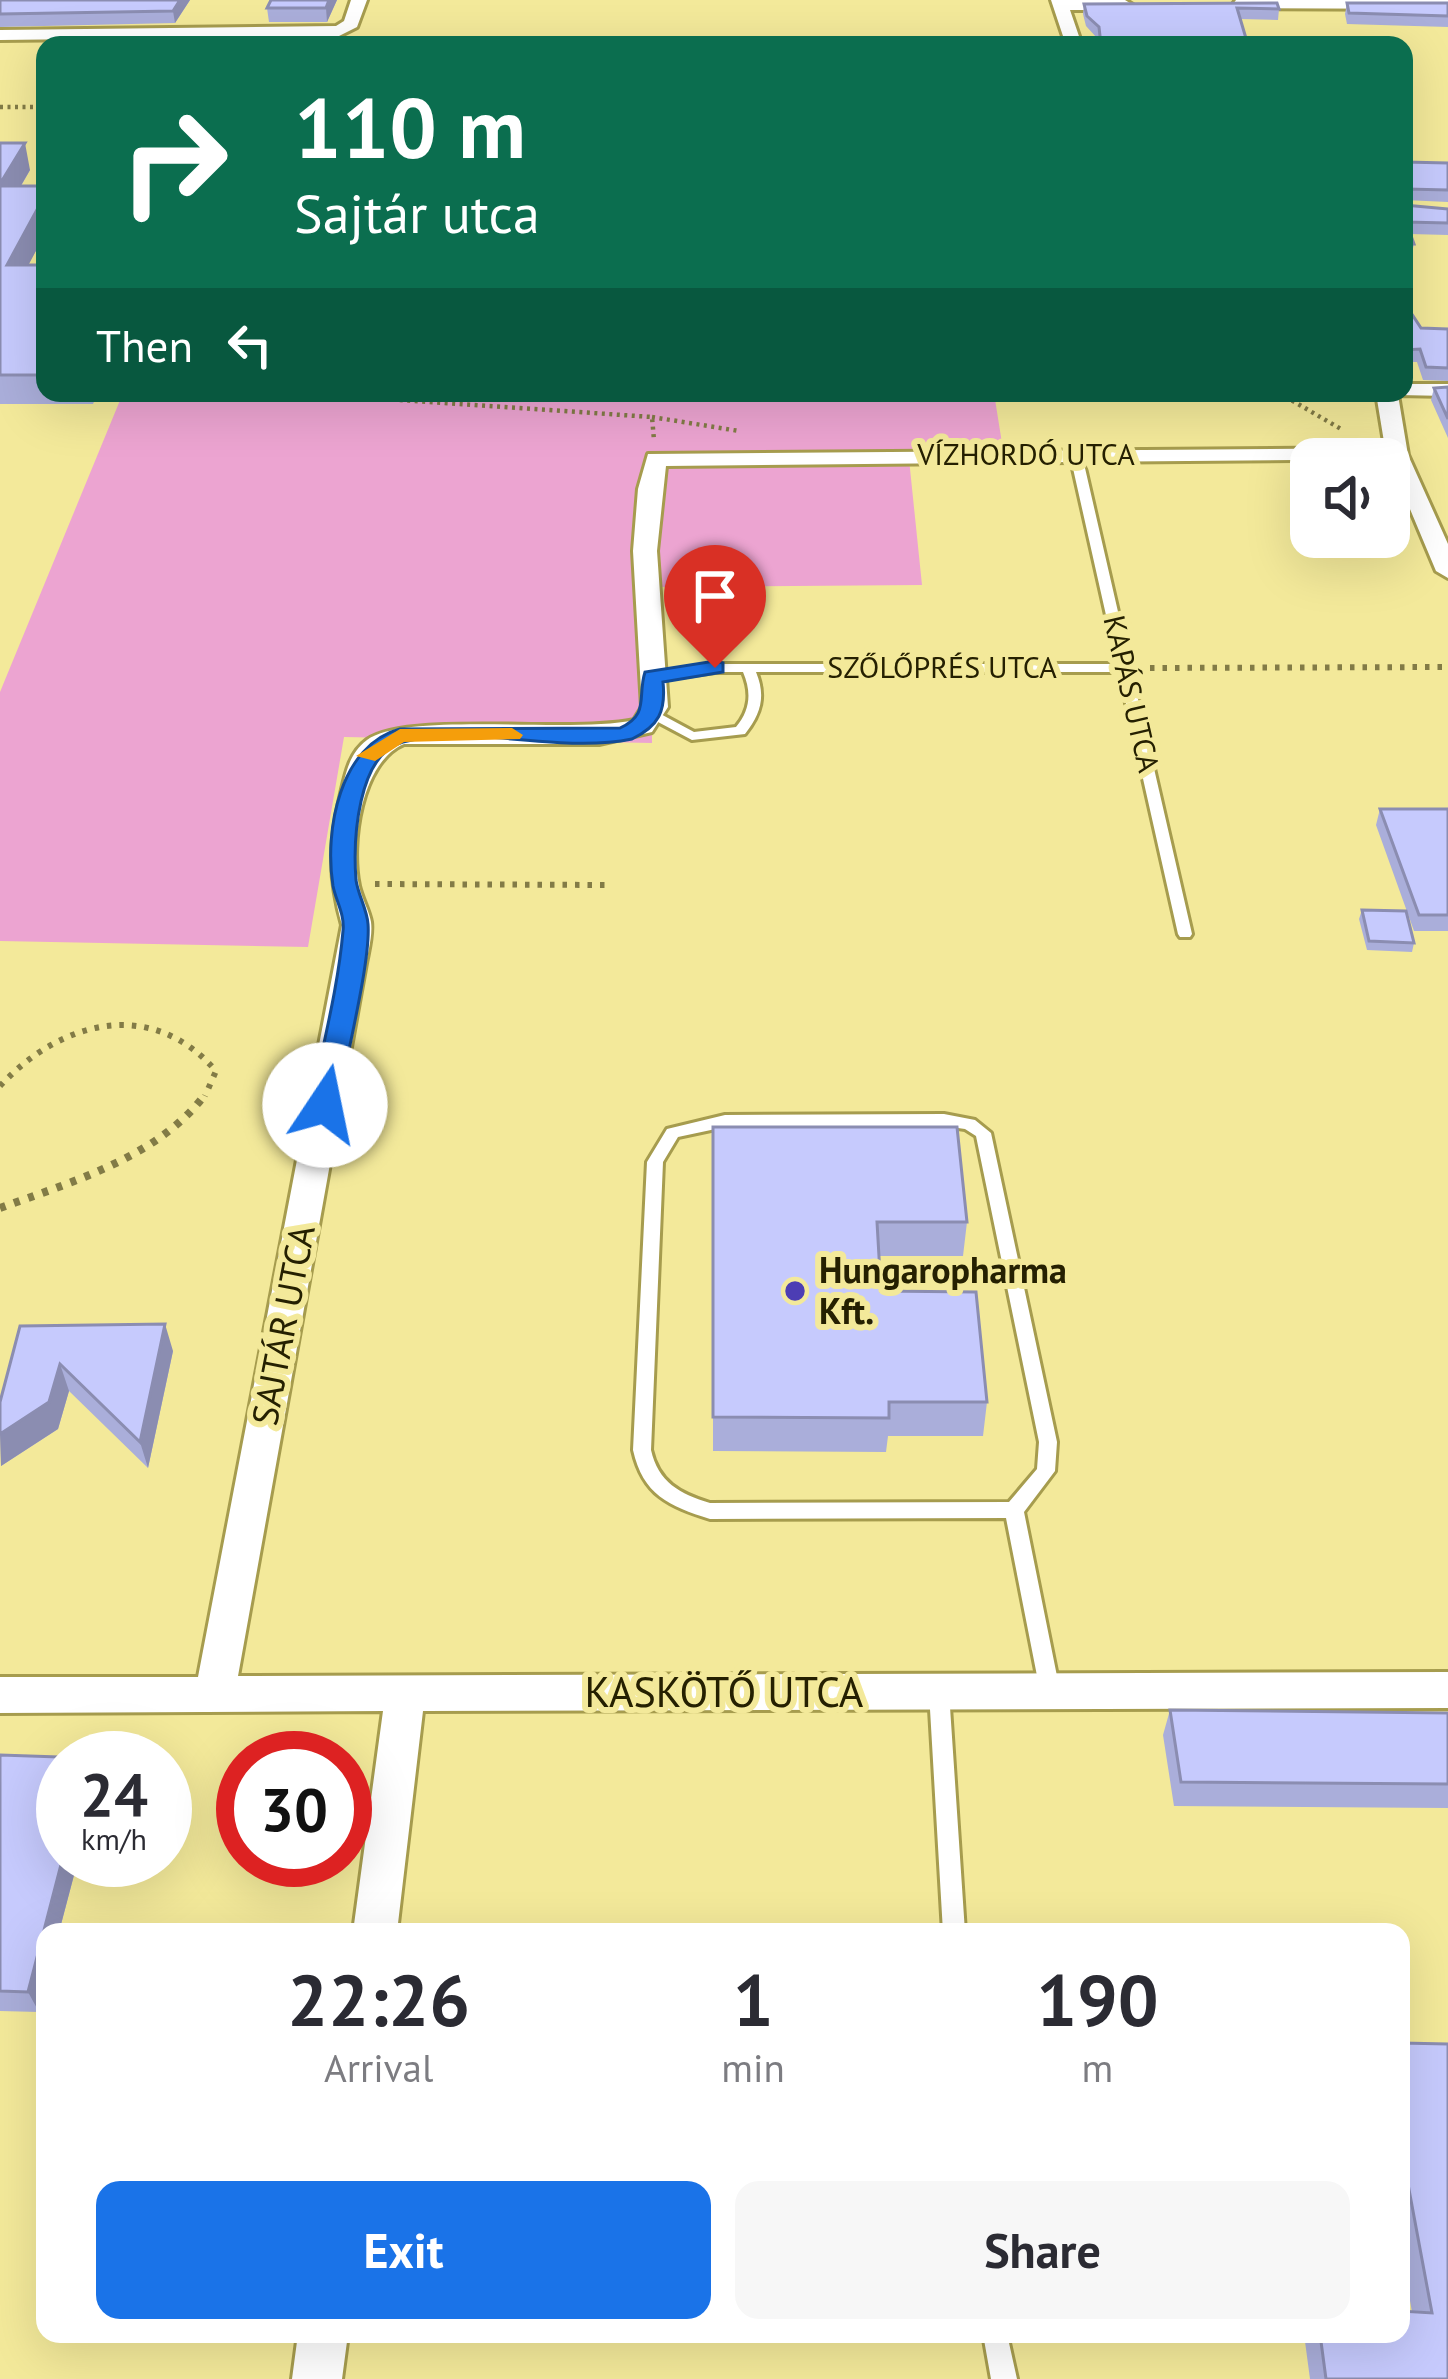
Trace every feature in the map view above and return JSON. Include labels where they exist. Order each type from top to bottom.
[{"type":"street","points":[[0,35],[339,31],[352,24],[359,0]]},
{"type":"street","points":[[1072,36],[1060,2],[1152,5]]},
{"type":"street","points":[[1220,4],[1448,4]]},
{"type":"street","points":[[1413,390],[1448,390]]},
{"type":"street","points":[[1388,402],[1394,438]]},
{"type":"street","name":"VÍZHORDÓ UTCA","points":[[656,459],[1290,455]]},
{"type":"street","points":[[650,714],[655,707],[648,572],[650,482],[656,459]]},
{"type":"street","points":[[1410,485],[1448,571]]},
{"type":"street","name":"SAJTÁR UTCA","points":[[214,1694],[350,969],[356,925],[344,884],[345,835],[362,763],[376,746],[400,736],[624,734],[643,725],[650,714]]},
{"type":"street","name":"KASKÖTŐ UTCA","points":[[0,1695],[1448,1690]]},
{"type":"street","points":[[376,1923],[405,1694]]},
{"type":"street","points":[[317,2379],[322,2343]]},
{"type":"lane","name":"KAPÁS UTCA","points":[[1076,455],[1185,934]]},
{"type":"lane","name":"SZŐLŐPRÉS UTCA","points":[[652,677],[689,668],[1124,668]]},
{"type":"lane","points":[[650,714],[692,736],[740,731],[752,718],[757,700],[757,683],[748,668]]},
{"type":"lane","points":[[944,1120],[969,1124],[983,1133],[1048,1442],[1046,1471],[1014,1510],[710,1511],[665,1494],[644,1465],[642,1450],[656,1162],[673,1133],[725,1121],[944,1120]]},
{"type":"lane","points":[[1014,1510],[1050,1691]]},
{"type":"lane","points":[[939,1692],[953,1923]]},
{"type":"lane","points":[[997,2343],[1004,2379]]},
{"type":"path","points":[[0,107],[36,107]]},
{"type":"path","points":[[429,402],[652,417],[656,459]]},
{"type":"path","points":[[1124,668],[1448,667]]},
{"type":"path","points":[[344,884],[607,885]]},
{"type":"path","points":[[0,1086],[15,1065],[46,1041],[82,1028],[163,1029],[207,1056],[216,1071],[202,1104],[156,1141],[0,1208]]},
{"type":"shaded area","points":[[119,402],[995,402],[1005,462],[909,459],[922,585],[651,587],[652,743],[344,737],[308,947],[0,941],[0,692]]},
{"type":"building","points":[[0,0],[180,0],[173,11],[0,14]]},
{"type":"building","points":[[271,0],[329,0],[326,8],[267,8]]},
{"type":"building","points":[[1277,3],[1279,9],[1237,8],[1245,36],[1100,36],[1084,4]]},
{"type":"building","points":[[1347,3],[1448,3],[1448,16],[1349,13]]},
{"type":"building","points":[[0,143],[25,143],[0,184]]},
{"type":"building","points":[[1413,162],[1448,163],[1448,190],[1413,189]]},
{"type":"building","points":[[0,186],[36,186],[36,212],[7,265],[36,265],[36,375],[0,375]]},
{"type":"building","points":[[1413,206],[1448,209],[1448,223],[1413,222]]},
{"type":"building","points":[[1413,316],[1421,328],[1448,329],[1448,368],[1426,367],[1420,349],[1413,349]]},
{"type":"building","points":[[1448,387],[1448,419],[1434,388]]},
{"type":"building","points":[[1380,809],[1448,809],[1448,915],[1419,915]]},
{"type":"building","points":[[1362,910],[1406,911],[1414,943],[1369,941]]},
{"type":"building","name":"Hungaropharma Kft.","points":[[713,1127],[957,1127],[967,1222],[877,1222],[881,1291],[976,1292],[987,1402],[889,1402],[889,1418],[713,1417]]},
{"type":"building","points":[[165,1324],[140,1442],[60,1364],[49,1402],[0,1434],[0,1402],[20,1326]]},
{"type":"building","points":[[1170,1710],[1448,1713],[1448,1784],[1181,1782]]},
{"type":"building","points":[[0,1755],[36,1756],[36,1887],[55,1887],[46,1923],[36,1923],[36,1961],[28,1992],[0,1991]]},
{"type":"building","points":[[1410,2043],[1448,2044],[1448,2379],[1326,2379],[1321,2343],[1410,2343],[1410,2312],[1432,2313],[1410,2195]]},
{"type":"slow traffic","points":[[367,756],[376,746],[400,736],[512,735]]},
{"type":"place","name":"Hungaropharma Kft.","points":[[795,1291]]},
{"type":"route","points":[[325,1105],[356,925],[344,884],[345,835],[362,763],[376,746],[400,736],[624,734],[643,725],[655,707],[652,677],[689,668],[715,668]]}]
